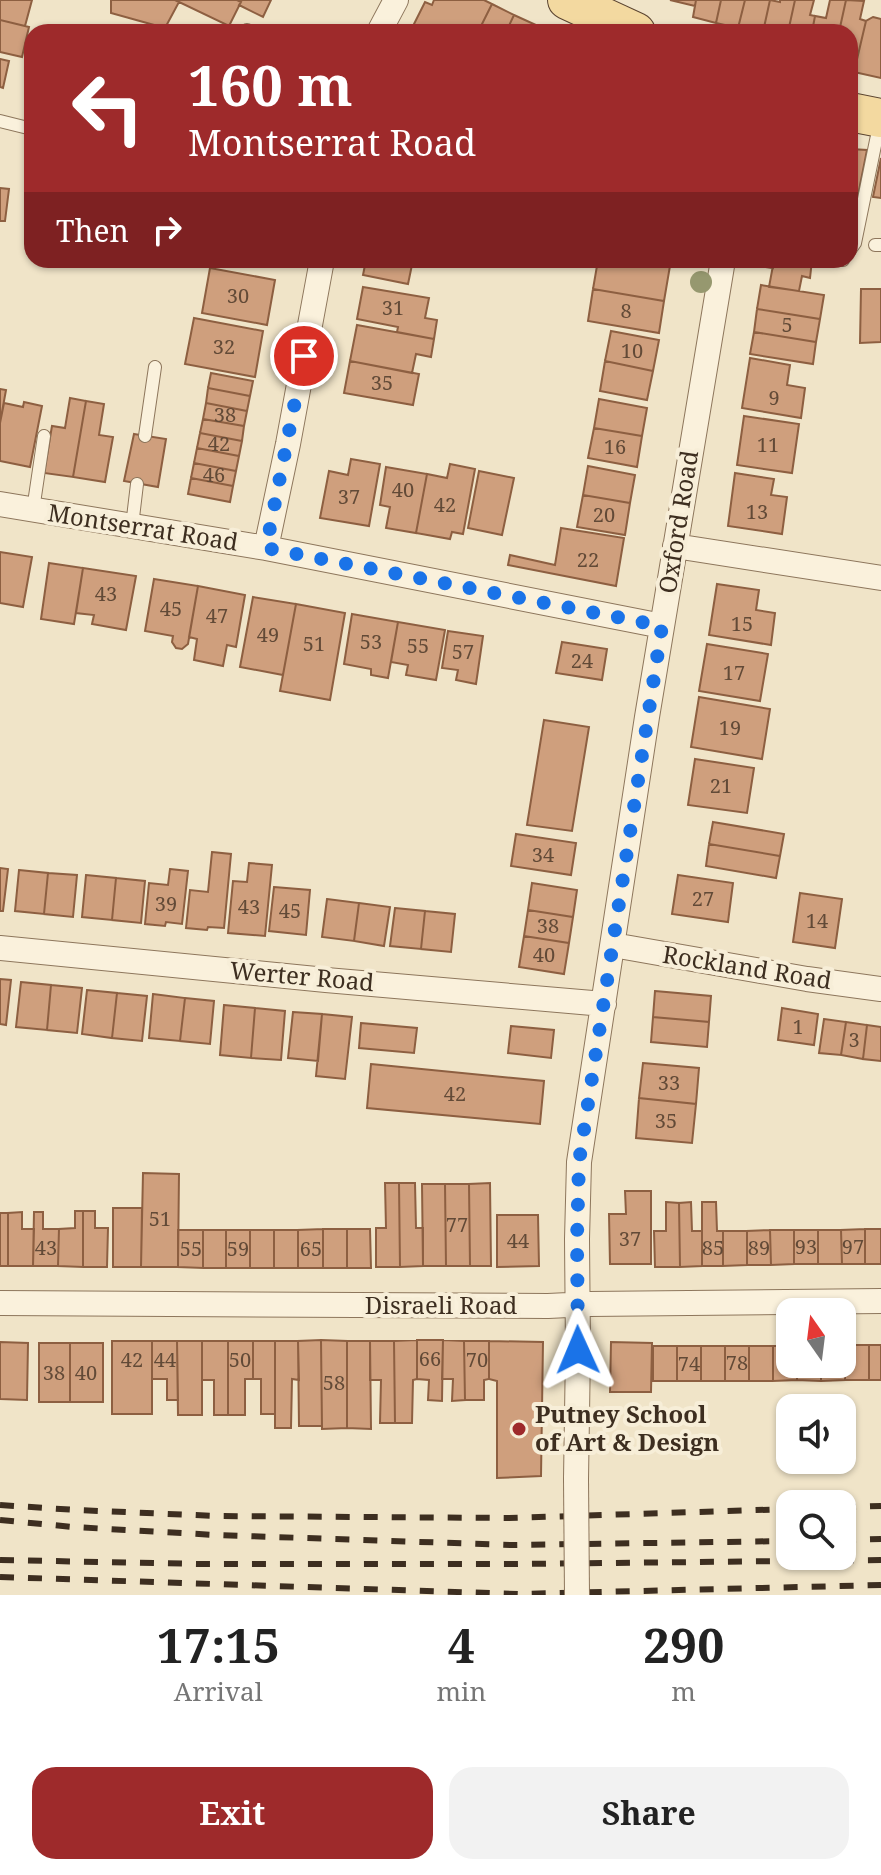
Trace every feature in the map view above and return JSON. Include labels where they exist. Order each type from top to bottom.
[{"type":"main road","points":[[567,0],[621,17]]},
{"type":"main road","points":[[858,114],[881,118]]},
{"type":"street","points":[[383,24],[396,0]]},
{"type":"street","points":[[266,548],[321,268]]},
{"type":"street","name":"Oxford Road","points":[[577,1595],[579,1162],[662,626],[722,268]]},
{"type":"street","name":"Montserrat Road","points":[[0,504],[266,548],[662,626]]},
{"type":"street","points":[[675,546],[881,578]]},
{"type":"street","name":"Rockland Road","points":[[613,945],[881,989]]},
{"type":"street","name":"Werter Road","points":[[0,948],[604,1004]]},
{"type":"street","name":"Disraeli Road","points":[[0,1303],[522,1306],[881,1301]]},
{"type":"lane","points":[[858,229],[881,118]]},
{"type":"lane","points":[[0,121],[24,127]]},
{"type":"lane","points":[[145,436],[155,367]]},
{"type":"lane","points":[[33,510],[44,436]]},
{"type":"lane","points":[[132,526],[137,484]]},
{"type":"building","points":[[0,0],[32,0],[24,26],[0,20]]},
{"type":"building","points":[[111,0],[179,2],[167,24],[151,24],[111,13]]},
{"type":"building","points":[[175,0],[241,2],[230,24]]},
{"type":"building","points":[[237,0],[271,0],[263,17],[239,5],[241,2]]},
{"type":"building","points":[[434,0],[484,0],[492,4],[482,24],[414,24],[425,2],[432,5]]},
{"type":"building","points":[[670,0],[696,0],[695,6]]},
{"type":"building","points":[[696,0],[721,0],[716,23],[693,17]]},
{"type":"building","points":[[721,0],[745,0],[739,24],[716,23]]},
{"type":"building","points":[[745,0],[770,0],[765,24],[739,24]]},
{"type":"building","points":[[770,0],[795,0],[790,24],[765,24]]},
{"type":"building","points":[[795,0],[814,0],[810,15],[815,16],[814,24],[790,24]]},
{"type":"building","points":[[830,0],[846,0],[841,24],[814,24],[815,16],[826,18]]},
{"type":"building","points":[[846,0],[864,1],[860,19],[866,21],[858,55],[858,24],[841,24]]},
{"type":"building","points":[[492,4],[514,15],[510,24],[482,24]]},
{"type":"building","points":[[514,15],[534,24],[510,24]]},
{"type":"building","points":[[873,17],[881,19],[881,78],[858,73],[858,55],[866,21]]},
{"type":"building","points":[[0,20],[24,26],[22,57],[0,52]]},
{"type":"building","points":[[0,59],[9,61],[3,88],[0,87]]},
{"type":"building","points":[[858,149],[867,150],[858,196]]},
{"type":"building","points":[[881,158],[881,198],[873,197]]},
{"type":"building","points":[[0,188],[9,189],[5,221],[0,221]]},
{"type":"building","points":[[210,268],[275,280],[267,325],[202,313]]},
{"type":"building","points":[[364,268],[411,268],[408,284],[363,275]]},
{"type":"building","points":[[597,268],[670,268],[664,301],[593,289]]},
{"type":"building","points":[[773,268],[811,268],[810,278],[802,276],[799,291],[769,287]]},
{"type":"building","points":[[761,285],[824,295],[820,319],[757,309]]},
{"type":"building","points":[[363,287],[429,298],[425,318],[437,320],[434,339],[397,332],[398,327],[357,319]]},
{"type":"building","points":[[593,289],[664,301],[659,333],[588,321]]},
{"type":"building","points":[[861,289],[881,289],[881,342],[860,343]]},
{"type":"building","points":[[757,309],[820,319],[816,342],[754,332]]},
{"type":"building","points":[[194,318],[263,331],[255,377],[185,364]]},
{"type":"building","points":[[357,325],[434,339],[431,357],[416,354],[412,373],[350,361]]},
{"type":"building","points":[[611,331],[659,340],[653,371],[605,361]]},
{"type":"building","points":[[754,332],[816,342],[813,364],[750,354]]},
{"type":"building","points":[[750,358],[790,365],[787,385],[805,388],[801,418],[742,408]]},
{"type":"building","points":[[350,361],[419,374],[413,405],[344,393]]},
{"type":"building","points":[[605,361],[653,371],[647,400],[600,391]]},
{"type":"building","points":[[211,373],[253,381],[250,396],[208,388]]},
{"type":"building","points":[[208,388],[250,396],[247,411],[206,403]]},
{"type":"building","points":[[0,389],[6,390],[0,423]]},
{"type":"building","points":[[70,398],[86,401],[73,477],[44,473],[52,426],[65,428]]},
{"type":"building","points":[[599,399],[647,408],[642,436],[594,428]]},
{"type":"building","points":[[86,401],[104,404],[99,435],[113,437],[105,482],[73,477]]},
{"type":"building","points":[[24,402],[42,406],[30,467],[0,461],[0,423],[4,403],[23,407]]},
{"type":"building","points":[[206,403],[247,411],[244,426],[203,419]]},
{"type":"building","points":[[744,416],[799,424],[792,473],[737,465]]},
{"type":"building","points":[[203,419],[244,426],[242,441],[200,433]]},
{"type":"building","points":[[594,428],[642,436],[637,467],[588,458]]},
{"type":"building","points":[[200,433],[242,441],[239,456],[197,448]]},
{"type":"building","points":[[134,434],[166,439],[158,487],[124,481]]},
{"type":"building","points":[[197,448],[239,456],[236,471],[194,463]]},
{"type":"building","points":[[351,459],[380,464],[369,526],[320,518],[329,471],[348,475]]},
{"type":"building","points":[[194,463],[236,471],[233,486],[191,478]]},
{"type":"building","points":[[450,464],[475,469],[463,534],[452,532],[450,539],[416,533],[427,474],[447,478]]},
{"type":"building","points":[[588,466],[635,475],[630,503],[583,495]]},
{"type":"building","points":[[386,467],[427,474],[416,533],[386,528],[390,507],[380,505]]},
{"type":"building","points":[[479,471],[514,478],[502,535],[468,528]]},
{"type":"building","points":[[735,473],[774,479],[771,495],[787,497],[782,534],[728,526]]},
{"type":"building","points":[[191,478],[233,486],[230,502],[188,494]]},
{"type":"building","points":[[583,495],[630,503],[625,535],[577,527]]},
{"type":"building","points":[[561,528],[624,538],[616,586],[508,565],[510,555],[555,565]]},
{"type":"building","points":[[0,552],[32,557],[23,607],[0,603]]},
{"type":"building","points":[[49,563],[83,568],[74,624],[41,619]]},
{"type":"building","points":[[83,568],[136,576],[126,630],[92,624],[94,615],[76,613]]},
{"type":"building","points":[[154,579],[198,586],[188,644],[182,649],[176,648],[172,642],[173,636],[145,631]]},
{"type":"building","points":[[717,584],[759,590],[756,610],[775,613],[771,645],[709,635]]},
{"type":"building","points":[[198,586],[245,595],[236,647],[227,645],[223,666],[194,660],[197,639],[189,637]]},
{"type":"building","points":[[253,597],[296,604],[283,675],[240,667]]},
{"type":"building","points":[[296,604],[345,613],[330,700],[280,691]]},
{"type":"building","points":[[352,614],[398,622],[388,678],[371,675],[371,669],[344,664]]},
{"type":"building","points":[[398,622],[445,630],[436,680],[406,675],[408,665],[391,662]]},
{"type":"building","points":[[448,631],[483,636],[476,684],[456,680],[458,670],[442,668]]},
{"type":"building","points":[[562,642],[607,649],[602,680],[556,673]]},
{"type":"building","points":[[707,644],[768,654],[760,701],[699,691]]},
{"type":"building","points":[[699,697],[770,709],[762,759],[691,747]]},
{"type":"building","points":[[544,720],[589,727],[572,831],[527,825]]},
{"type":"building","points":[[695,759],[754,768],[747,813],[688,805]]},
{"type":"building","points":[[713,822],[784,834],[780,856],[709,844]]},
{"type":"building","points":[[516,834],[576,843],[571,875],[511,866]]},
{"type":"building","points":[[709,844],[780,856],[776,878],[706,866]]},
{"type":"building","points":[[212,852],[231,854],[224,928],[186,928],[190,890],[208,892]]},
{"type":"building","points":[[249,863],[272,865],[265,936],[228,933],[233,881],[247,882]]},
{"type":"building","points":[[0,868],[8,869],[3,911],[0,911]]},
{"type":"building","points":[[170,869],[188,871],[182,924],[145,924],[149,883],[168,885]]},
{"type":"building","points":[[19,870],[48,873],[44,914],[15,911]]},
{"type":"building","points":[[48,873],[77,875],[73,917],[44,914]]},
{"type":"building","points":[[86,875],[116,878],[112,920],[82,917]]},
{"type":"building","points":[[678,875],[733,883],[728,922],[672,914]]},
{"type":"building","points":[[116,878],[145,881],[141,923],[112,920]]},
{"type":"building","points":[[532,883],[577,890],[573,917],[528,910]]},
{"type":"building","points":[[274,887],[310,890],[306,935],[269,931]]},
{"type":"building","points":[[800,893],[842,899],[835,948],[793,942]]},
{"type":"building","points":[[327,899],[359,903],[354,941],[322,937]]},
{"type":"building","points":[[359,903],[390,907],[384,946],[354,941]]},
{"type":"building","points":[[395,908],[425,911],[421,949],[390,946]]},
{"type":"building","points":[[528,910],[573,917],[569,943],[524,936]]},
{"type":"building","points":[[425,911],[455,914],[451,952],[421,949]]},
{"type":"building","points":[[524,936],[569,943],[564,974],[519,967]]},
{"type":"building","points":[[0,979],[11,980],[6,1025],[0,1024]]},
{"type":"building","points":[[21,982],[51,985],[47,1030],[16,1027]]},
{"type":"building","points":[[51,985],[82,988],[77,1033],[47,1030]]},
{"type":"building","points":[[87,990],[117,993],[112,1038],[82,1034]]},
{"type":"building","points":[[655,991],[711,996],[709,1022],[653,1017]]},
{"type":"building","points":[[117,993],[147,996],[142,1041],[112,1038]]},
{"type":"building","points":[[153,994],[185,998],[180,1041],[149,1038]]},
{"type":"building","points":[[185,998],[214,1001],[210,1044],[180,1041]]},
{"type":"building","points":[[224,1005],[255,1008],[251,1058],[220,1055]]},
{"type":"building","points":[[255,1008],[285,1011],[281,1060],[251,1058]]},
{"type":"building","points":[[782,1008],[818,1014],[814,1045],[778,1040]]},
{"type":"building","points":[[293,1012],[322,1014],[318,1061],[288,1058]]},
{"type":"building","points":[[322,1014],[352,1017],[345,1079],[316,1076]]},
{"type":"building","points":[[653,1017],[709,1022],[707,1047],[651,1042]]},
{"type":"building","points":[[824,1019],[846,1022],[841,1055],[819,1053]]},
{"type":"building","points":[[846,1022],[867,1025],[863,1059],[841,1055]]},
{"type":"building","points":[[361,1023],[417,1028],[414,1053],[359,1048]]},
{"type":"building","points":[[867,1025],[881,1027],[881,1061],[863,1059]]},
{"type":"building","points":[[511,1026],[554,1030],[551,1058],[508,1053]]},
{"type":"building","points":[[643,1063],[699,1068],[696,1104],[639,1098]]},
{"type":"building","points":[[371,1064],[544,1081],[540,1124],[367,1108]]},
{"type":"building","points":[[639,1098],[696,1104],[692,1143],[636,1138]]},
{"type":"building","points":[[143,1173],[179,1174],[178,1267],[141,1267]]},
{"type":"building","points":[[385,1183],[399,1183],[400,1267],[376,1267],[376,1228],[386,1228]]},
{"type":"building","points":[[399,1183],[415,1183],[416,1228],[423,1228],[423,1266],[400,1267]]},
{"type":"building","points":[[490,1183],[491,1266],[470,1266],[469,1184]]},
{"type":"building","points":[[422,1184],[445,1184],[446,1266],[423,1266]]},
{"type":"building","points":[[445,1184],[469,1184],[470,1266],[446,1266]]},
{"type":"building","points":[[625,1191],[651,1191],[651,1264],[610,1264],[609,1214],[626,1214]]},
{"type":"building","points":[[666,1202],[679,1203],[680,1267],[655,1267],[654,1231],[666,1231]]},
{"type":"building","points":[[691,1202],[692,1231],[702,1231],[702,1266],[680,1267],[679,1203]]},
{"type":"building","points":[[702,1202],[716,1202],[717,1231],[723,1231],[723,1266],[702,1266]]},
{"type":"building","points":[[113,1208],[142,1208],[141,1267],[113,1267]]},
{"type":"building","points":[[75,1211],[83,1211],[83,1267],[58,1266],[59,1229],[75,1228]]},
{"type":"building","points":[[83,1211],[95,1211],[95,1228],[108,1228],[107,1267],[83,1267]]},
{"type":"building","points":[[22,1212],[22,1229],[34,1229],[33,1266],[8,1266],[8,1213]]},
{"type":"building","points":[[34,1212],[43,1212],[43,1229],[59,1229],[58,1266],[33,1266]]},
{"type":"building","points":[[0,1213],[8,1213],[8,1266],[0,1266]]},
{"type":"building","points":[[497,1215],[538,1215],[539,1266],[497,1267]]},
{"type":"building","points":[[323,1229],[323,1268],[298,1268],[298,1230]]},
{"type":"building","points":[[323,1229],[347,1229],[347,1268],[323,1268]]},
{"type":"building","points":[[347,1229],[370,1229],[371,1268],[347,1268]]},
{"type":"building","points":[[865,1229],[881,1229],[881,1264],[865,1264]]},
{"type":"building","points":[[865,1229],[865,1264],[842,1264],[841,1230]]},
{"type":"building","points":[[178,1230],[203,1230],[203,1268],[178,1267]]},
{"type":"building","points":[[203,1230],[226,1230],[226,1268],[203,1268]]},
{"type":"building","points":[[226,1230],[250,1230],[250,1268],[226,1268]]},
{"type":"building","points":[[250,1230],[274,1230],[274,1268],[250,1268]]},
{"type":"building","points":[[274,1230],[298,1230],[298,1268],[274,1268]]},
{"type":"building","points":[[770,1230],[794,1230],[794,1264],[771,1265]]},
{"type":"building","points":[[770,1230],[771,1265],[747,1265],[747,1231]]},
{"type":"building","points":[[794,1230],[818,1230],[818,1264],[794,1264]]},
{"type":"building","points":[[818,1230],[841,1230],[842,1264],[818,1264]]},
{"type":"building","points":[[723,1231],[747,1231],[747,1265],[723,1266]]},
{"type":"building","points":[[321,1340],[322,1426],[299,1426],[298,1341]]},
{"type":"building","points":[[321,1340],[347,1341],[347,1428],[322,1429]]},
{"type":"building","points":[[417,1340],[412,1423],[395,1423],[394,1341]]},
{"type":"building","points":[[417,1340],[443,1340],[442,1401],[428,1400],[429,1380],[417,1379]]},
{"type":"building","points":[[443,1340],[464,1341],[465,1400],[452,1401],[453,1379],[442,1379]]},
{"type":"building","points":[[112,1341],[152,1341],[152,1414],[112,1414]]},
{"type":"building","points":[[152,1341],[177,1341],[178,1400],[167,1400],[167,1379],[152,1379]]},
{"type":"building","points":[[177,1341],[202,1341],[202,1415],[178,1415]]},
{"type":"building","points":[[202,1341],[228,1341],[228,1415],[214,1415],[214,1380],[202,1380]]},
{"type":"building","points":[[228,1341],[253,1341],[253,1379],[245,1379],[245,1415],[228,1415]]},
{"type":"building","points":[[253,1341],[275,1341],[275,1414],[261,1414],[261,1379],[253,1379]]},
{"type":"building","points":[[275,1341],[298,1341],[299,1380],[292,1379],[291,1428],[275,1428]]},
{"type":"building","points":[[347,1341],[370,1341],[371,1429],[347,1428]]},
{"type":"building","points":[[370,1341],[394,1341],[395,1423],[380,1423],[381,1380],[370,1380]]},
{"type":"building","points":[[464,1341],[489,1341],[489,1379],[484,1380],[484,1400],[465,1400]]},
{"type":"building","name":"Putney School of Art & Design","points":[[489,1341],[543,1342],[541,1476],[497,1478],[497,1381],[489,1379]]},
{"type":"building","points":[[0,1342],[28,1343],[27,1400],[0,1399]]},
{"type":"building","points":[[611,1342],[652,1343],[651,1392],[610,1392]]},
{"type":"building","points":[[39,1343],[70,1343],[70,1402],[39,1402]]},
{"type":"building","points":[[70,1343],[103,1343],[103,1402],[70,1402]]},
{"type":"building","points":[[856,1345],[869,1345],[869,1380],[845,1380],[856,1378]]},
{"type":"building","points":[[869,1345],[881,1345],[881,1380],[869,1380]]},
{"type":"building","points":[[653,1346],[677,1346],[677,1381],[653,1381]]},
{"type":"building","points":[[677,1346],[701,1346],[701,1381],[677,1381]]},
{"type":"building","points":[[701,1346],[725,1346],[725,1381],[701,1381]]},
{"type":"building","points":[[725,1346],[749,1346],[749,1381],[725,1381]]},
{"type":"building","points":[[749,1346],[773,1346],[773,1381],[749,1381]]},
{"type":"building","points":[[773,1346],[776,1346],[776,1378],[797,1380],[773,1381]]},
{"type":"building","points":[[797,1378],[821,1378],[821,1381]]},
{"type":"building","points":[[821,1378],[845,1378],[845,1380],[821,1381]]},
{"type":"railway","points":[[0,1505],[217,1516],[509,1518],[776,1509]]},
{"type":"railway","points":[[856,1507],[881,1506]]},
{"type":"railway","points":[[0,1520],[216,1535],[511,1545],[776,1541]]},
{"type":"railway","points":[[856,1540],[881,1539]]},
{"type":"railway","points":[[0,1560],[202,1564],[881,1560]]},
{"type":"railway","points":[[0,1577],[519,1594],[881,1585]]},
{"type":"place","name":"Putney School of Art & Design","points":[[519,1429]]},
{"type":"route","points":[[304,356],[266,548],[662,626],[579,1162],[578,1350]]}]
